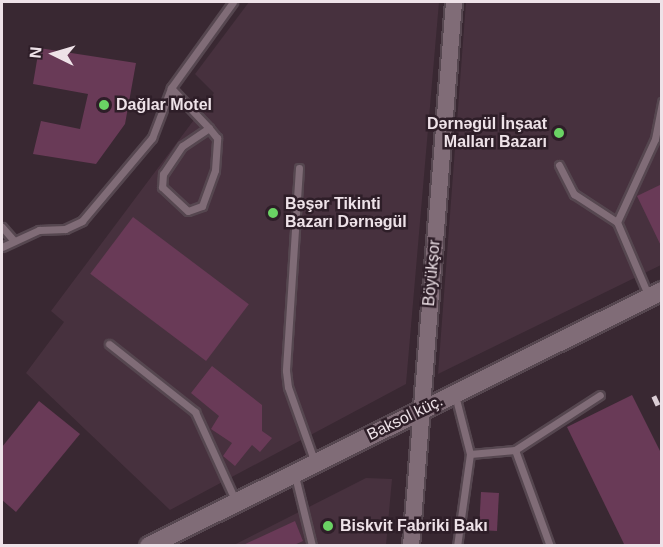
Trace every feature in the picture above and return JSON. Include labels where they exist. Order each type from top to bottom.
[{"type":"main road","name":"Baksol küç.","points":[[149,546],[655,294]]},
{"type":"street","name":"Böyükşor","points":[[411,546],[454,2]]},
{"type":"lane","points":[[2,247],[39,230],[66,228],[82,221],[152,138],[171,88],[233,2]]},
{"type":"lane","points":[[171,88],[209,128],[217,138],[215,170],[202,206],[188,211],[162,187],[163,174],[182,146],[209,128]]},
{"type":"lane","points":[[617,222],[658,138],[662,102]]},
{"type":"lane","points":[[559,165],[574,194],[617,222],[655,294]]},
{"type":"lane","points":[[299,168],[286,371],[288,387],[315,463]]},
{"type":"lane","points":[[2,227],[14,241]]},
{"type":"lane","points":[[109,344],[195,412],[236,502]]},
{"type":"lane","points":[[454,394],[470,454],[457,546]]},
{"type":"lane","points":[[470,454],[515,450],[600,395]]},
{"type":"lane","points":[[515,450],[550,546]]},
{"type":"lane","points":[[294,474],[312,546]]},
{"type":"shaded area","name":"Bəşər Tikinti Bazarı Dərnəgül","points":[[249,2],[439,2],[406,384],[170,510],[26,373],[64,322],[51,311],[214,93],[195,74]]},
{"type":"shaded area","name":"Dərnəgül İnşaat Malları Bazarı","points":[[466,2],[661,2],[661,265],[438,374]]},
{"type":"shaded area","name":"Biskvit Fabriki Bakı","points":[[366,478],[392,479],[386,545],[232,546]]},
{"type":"building","points":[[39,48],[136,63],[125,124],[96,164],[33,154],[41,121],[80,129],[88,94],[33,84]]},
{"type":"building","points":[[662,184],[662,248],[637,196]]},
{"type":"building","points":[[133,217],[249,304],[206,361],[90,274]]},
{"type":"building","points":[[212,366],[262,405],[262,431],[272,438],[260,452],[252,445],[235,466],[223,456],[232,443],[211,429],[219,416],[191,393]]},
{"type":"building","points":[[632,395],[662,455],[662,546],[625,546],[567,427]]},
{"type":"building","points":[[39,401],[80,434],[16,512],[2,500],[2,447]]},
{"type":"building","points":[[481,492],[499,493],[497,531],[479,530]]},
{"type":"building","points":[[295,521],[303,541],[292,546],[241,546]]},
{"type":"railway","points":[[654,396],[662,413]]},
{"type":"place","name":"Dağlar Motel","points":[[104,105]]},
{"type":"place","name":"Dərnəgül İnşaat Malları Bazarı","points":[[559,133]]},
{"type":"place","name":"Bəşər Tikinti Bazarı Dərnəgül","points":[[273,213]]},
{"type":"place","name":"Biskvit Fabriki Bakı","points":[[328,526]]}]
